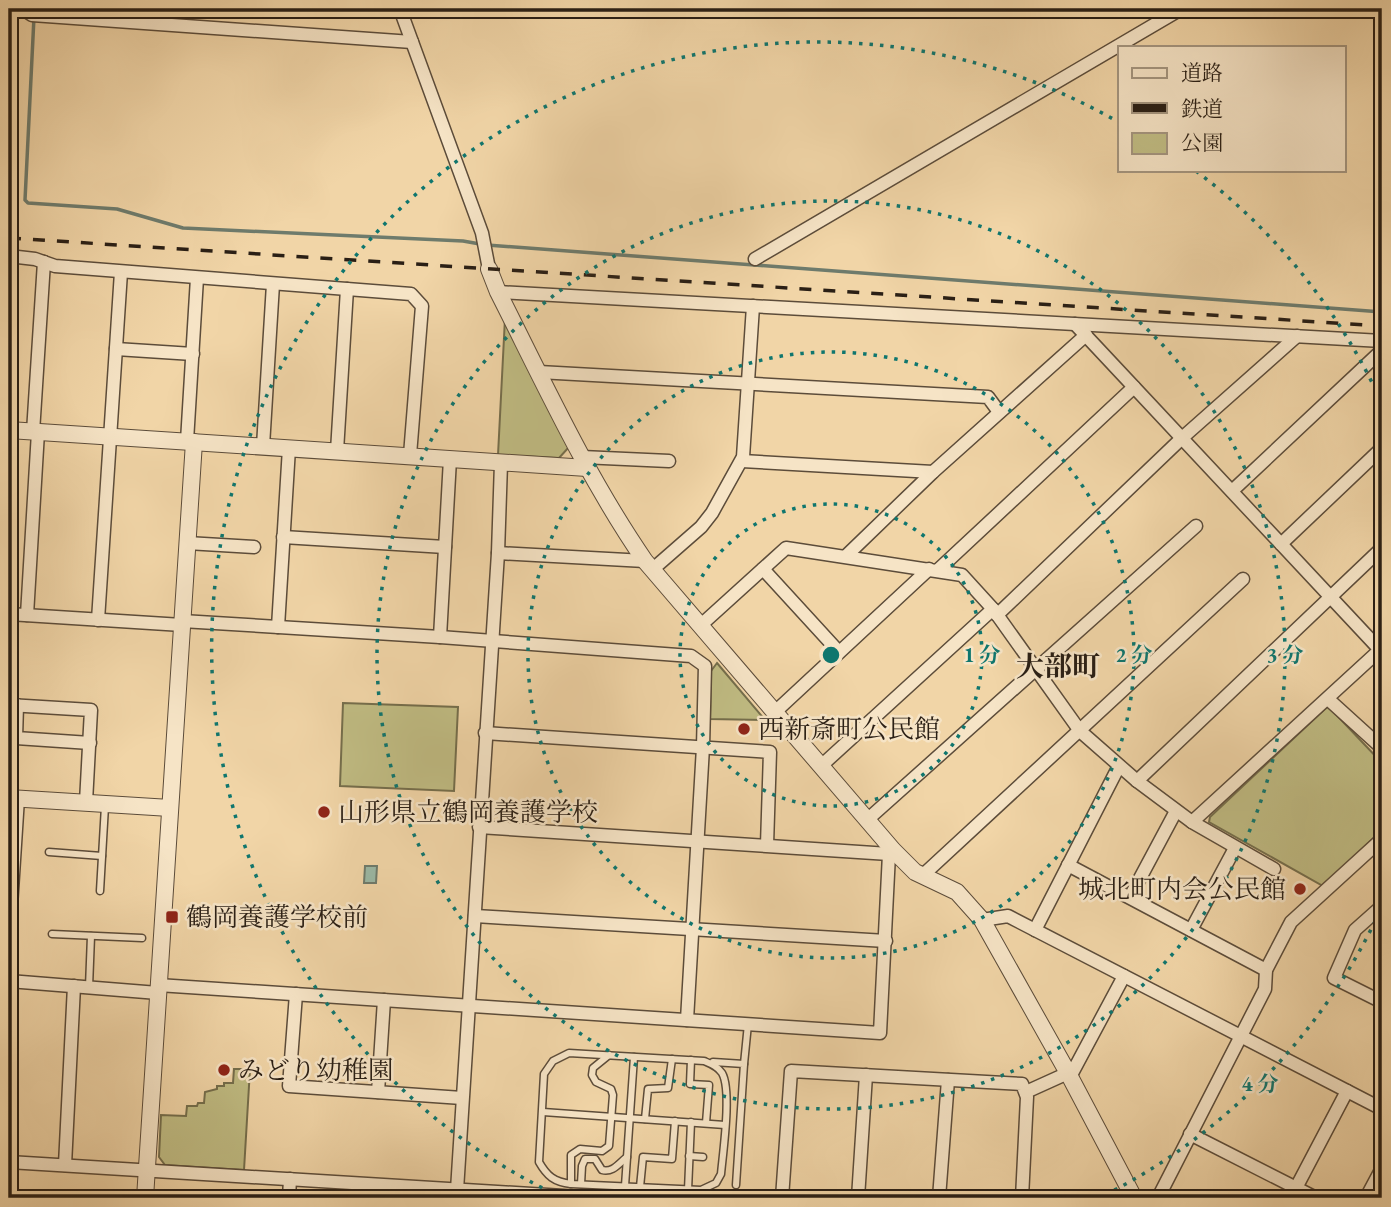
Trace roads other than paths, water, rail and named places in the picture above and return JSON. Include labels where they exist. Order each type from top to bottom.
[{"type":"street","points":[[23,9],[32,15],[412,42]]},
{"type":"street","points":[[400,9],[482,233],[489,269],[498,292],[584,462],[621,526],[649,565],[867,820],[891,852],[922,876],[957,892],[982,920],[1134,1198]]},
{"type":"street","points":[[755,259],[1181,9]]},
{"type":"street","points":[[9,257],[35,258],[55,267],[411,295],[422,306],[411,455]]},
{"type":"street","points":[[27,615],[44,262]]},
{"type":"street","points":[[98,620],[121,272]]},
{"type":"street","points":[[145,1198],[187,543],[192,354],[197,278]]},
{"type":"street","points":[[262,446],[272,284]]},
{"type":"street","points":[[337,451],[347,289]]},
{"type":"street","points":[[498,292],[1368,340],[1381,350],[1232,491]]},
{"type":"street","points":[[498,553],[649,565],[701,527],[712,513],[741,461],[753,306]]},
{"type":"street","points":[[1075,324],[1382,650],[1192,822]]},
{"type":"street","points":[[846,556],[933,472],[1086,335]]},
{"type":"street","points":[[821,766],[995,612],[1182,438],[1297,336]]},
{"type":"street","points":[[117,349],[192,354]]},
{"type":"street","points":[[539,372],[748,386],[988,397],[999,412]]},
{"type":"street","points":[[775,712],[1134,387]]},
{"type":"street","points":[[9,430],[501,463],[669,461]]},
{"type":"street","points":[[278,627],[289,448]]},
{"type":"street","points":[[1281,544],[1382,448]]},
{"type":"street","points":[[440,637],[450,459]]},
{"type":"street","points":[[741,461],[933,472]]},
{"type":"street","points":[[451,1193],[462,1098],[475,916],[498,553],[501,463]]},
{"type":"street","points":[[867,820],[1196,526]]},
{"type":"street","points":[[283,537],[445,547]]},
{"type":"street","points":[[187,543],[254,547]]},
{"type":"street","points":[[701,625],[786,548],[962,575],[995,612],[1080,732],[1176,811],[1274,869]]},
{"type":"street","points":[[1137,781],[1382,548]]},
{"type":"street","points":[[763,569],[839,652]]},
{"type":"street","points":[[922,876],[1243,579]]},
{"type":"street","points":[[9,614],[278,627],[691,656],[705,666],[703,747],[687,1020]]},
{"type":"street","points":[[1328,699],[1382,748]]},
{"type":"street","points":[[86,802],[90,743],[92,710],[13,705],[16,738],[90,743]]},
{"type":"street","points":[[485,733],[770,752],[767,845]]},
{"type":"street","points":[[1035,930],[1119,766]]},
{"type":"street","points":[[9,937],[14,798],[170,808]]},
{"type":"street","points":[[1130,897],[1176,811]]},
{"type":"street","points":[[479,827],[891,852]]},
{"type":"street","points":[[1158,1198],[1265,989],[1266,970],[1291,922],[1382,839]]},
{"type":"street","points":[[1191,930],[1235,848]]},
{"type":"street","points":[[9,981],[89,987],[296,994],[880,1033],[891,852]]},
{"type":"street","points":[[1068,865],[1266,970]]},
{"type":"street","points":[[1382,906],[1355,930],[1334,978],[1382,1002]]},
{"type":"street","points":[[475,916],[886,941]]},
{"type":"street","points":[[982,920],[1008,916],[1382,1109]]},
{"type":"street","points":[[1027,1092],[1069,1075],[1124,976]]},
{"type":"street","points":[[65,1165],[74,986]]},
{"type":"street","points":[[296,994],[289,1086],[462,1098]]},
{"type":"street","points":[[378,1092],[384,1000]]},
{"type":"street","points":[[782,1198],[791,1071],[1022,1084],[1027,1092],[1023,1198]]},
{"type":"street","points":[[858,1198],[866,1075]]},
{"type":"street","points":[[939,1198],[948,1080]]},
{"type":"street","points":[[1296,1188],[1347,1091]]},
{"type":"street","points":[[1190,1134],[1316,1198]]},
{"type":"street","points":[[9,1161],[290,1179],[382,1192],[596,1198]]},
{"type":"street","points":[[1366,1198],[1382,1168]]},
{"type":"street","points":[[289,1198],[290,1179]]},
{"type":"lane","points":[[100,891],[106,804]]},
{"type":"lane","points":[[50,852],[102,856]]},
{"type":"lane","points":[[52,934],[142,939]]},
{"type":"lane","points":[[89,987],[92,936]]},
{"type":"lane","points":[[736,1185],[748,1024]]},
{"type":"lane","points":[[704,1061],[716,1066],[726,1083],[721,1174],[716,1183],[701,1190],[570,1184],[558,1182],[545,1172],[539,1162],[544,1074],[552,1061],[569,1053],[691,1060],[744,1064]]},
{"type":"lane","points":[[570,1184],[572,1155],[580,1149],[602,1150],[609,1146],[613,1095],[611,1089],[596,1082],[592,1075],[593,1068],[609,1055]]},
{"type":"lane","points":[[625,1186],[634,1057]]},
{"type":"lane","points":[[645,1119],[648,1089],[668,1088],[672,1059]]},
{"type":"lane","points":[[691,1060],[690,1084],[709,1084],[706,1123]]},
{"type":"lane","points":[[542,1112],[724,1125]]},
{"type":"lane","points":[[640,1187],[643,1157],[672,1158],[675,1121]]},
{"type":"lane","points":[[688,1190],[691,1122]]},
{"type":"lane","points":[[689,1156],[703,1157]]},
{"type":"lane","points":[[581,1184],[585,1159],[595,1159],[602,1170],[607,1172],[627,1157]]},
{"type":"waterway","points":[[34,17],[25,200],[28,203],[117,209],[183,228],[480,244]]},
{"type":"waterway","points":[[487,245],[1382,312]]},
{"type":"railway","points":[[9,238],[1382,326]]},
{"type":"place","name":"西新斎町公民館","points":[[744,729]]},
{"type":"place","name":"山形県立鶴岡養護学校","points":[[324,812]]},
{"type":"place","name":"城北町内会公民館","points":[[1300,889]]},
{"type":"place","name":"鶴岡養護学校前","points":[[172,917]]},
{"type":"place","name":"みどり幼稚園","points":[[224,1070]]},
{"type":"district","name":"大部町","points":[[1058,666]]}]
